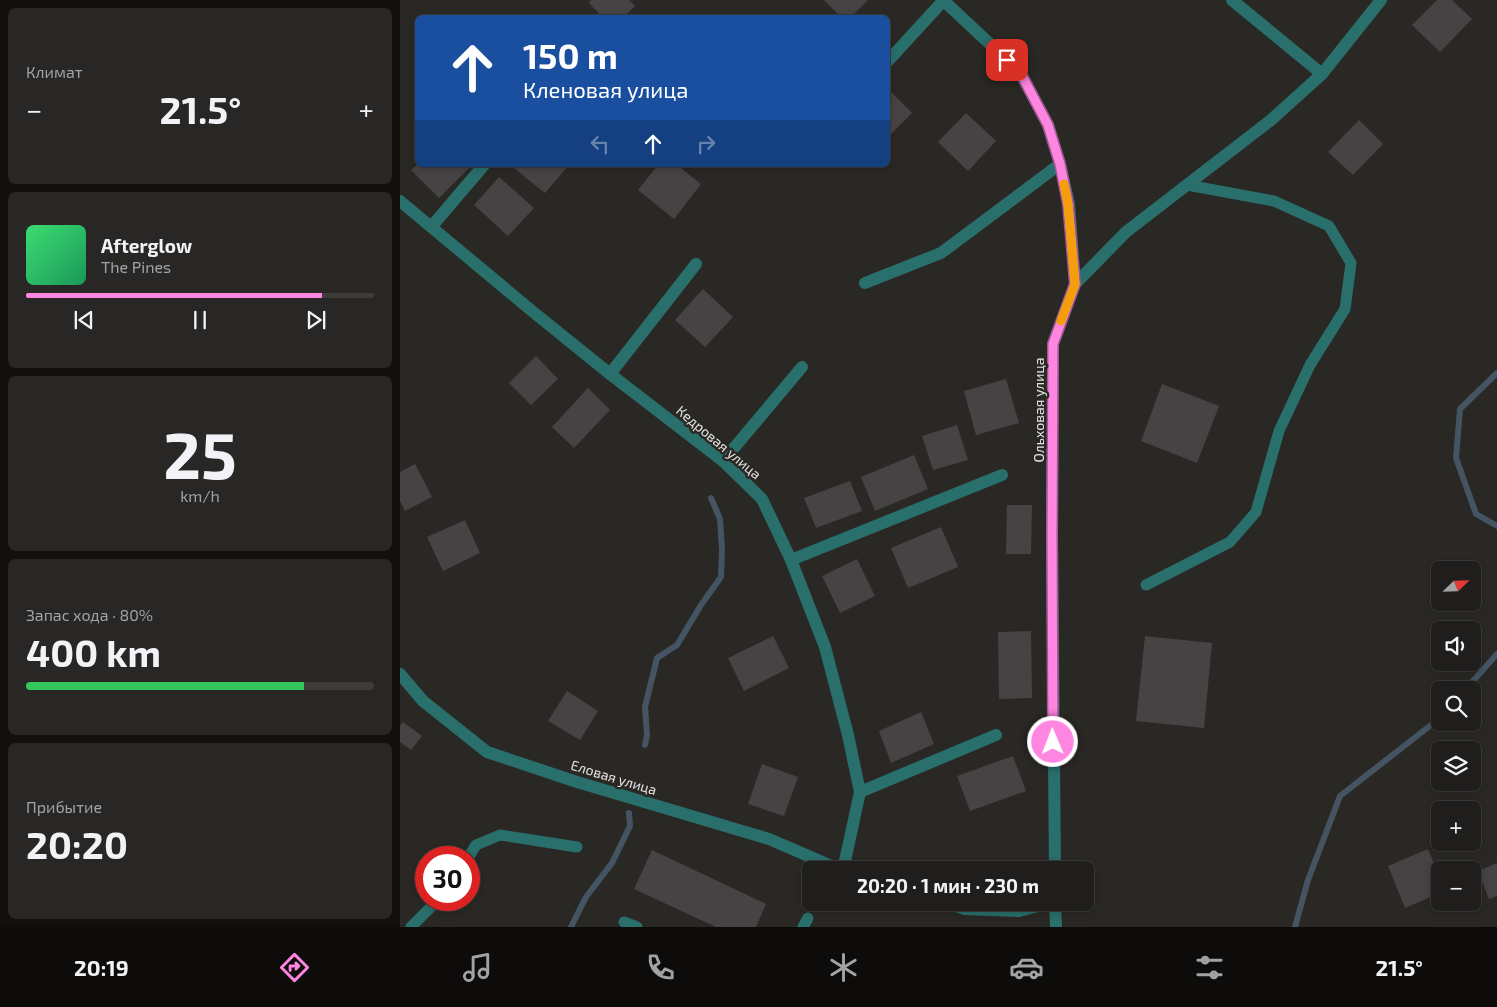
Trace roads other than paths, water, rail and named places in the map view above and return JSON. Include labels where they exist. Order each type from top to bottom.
[{"type":"street","points":[[890,59],[943,0],[1020,72],[1048,125],[1060,164],[1068,204],[1075,284]]},
{"type":"street","points":[[1232,0],[1322,74]]},
{"type":"street","name":"Ольховая улица","points":[[1055,861],[1052,546],[1053,344],[1075,284],[1126,232],[1271,120],[1322,74],[1381,0]]},
{"type":"street","points":[[866,283],[941,253],[1060,164]]},
{"type":"street","points":[[432,226],[482,167]]},
{"type":"street","name":"Кедровая улица","points":[[400,201],[610,374],[723,461],[762,499],[791,560],[826,648],[848,735],[860,792],[844,861]]},
{"type":"street","points":[[610,374],[696,264]]},
{"type":"street","points":[[723,461],[802,367]]},
{"type":"street","points":[[791,560],[1002,475]]},
{"type":"street","name":"Еловая улица","points":[[400,674],[423,701],[488,752],[578,782],[769,839],[821,861]]},
{"type":"street","points":[[860,792],[996,734]]},
{"type":"street","points":[[1055,911],[1056,927]]},
{"type":"lane","points":[[1146,585],[1230,542],[1256,512],[1279,431],[1310,365],[1345,309],[1351,263],[1329,226],[1274,201],[1187,185]]},
{"type":"lane","points":[[475,846],[500,835],[577,847]]},
{"type":"lane","points":[[411,927],[427,911]]},
{"type":"lane","points":[[624,922],[637,927]]},
{"type":"waterway","points":[[1497,373],[1460,409],[1456,458],[1476,514],[1497,526]]},
{"type":"waterway","points":[[645,745],[647,735],[645,707],[657,658],[677,645],[701,605],[721,577],[720,519],[711,498]]},
{"type":"waterway","points":[[1473,681],[1497,654]]},
{"type":"waterway","points":[[1295,927],[1308,880],[1340,796],[1431,725]]},
{"type":"waterway","points":[[571,927],[586,897],[612,863],[630,826],[629,813]]}]
